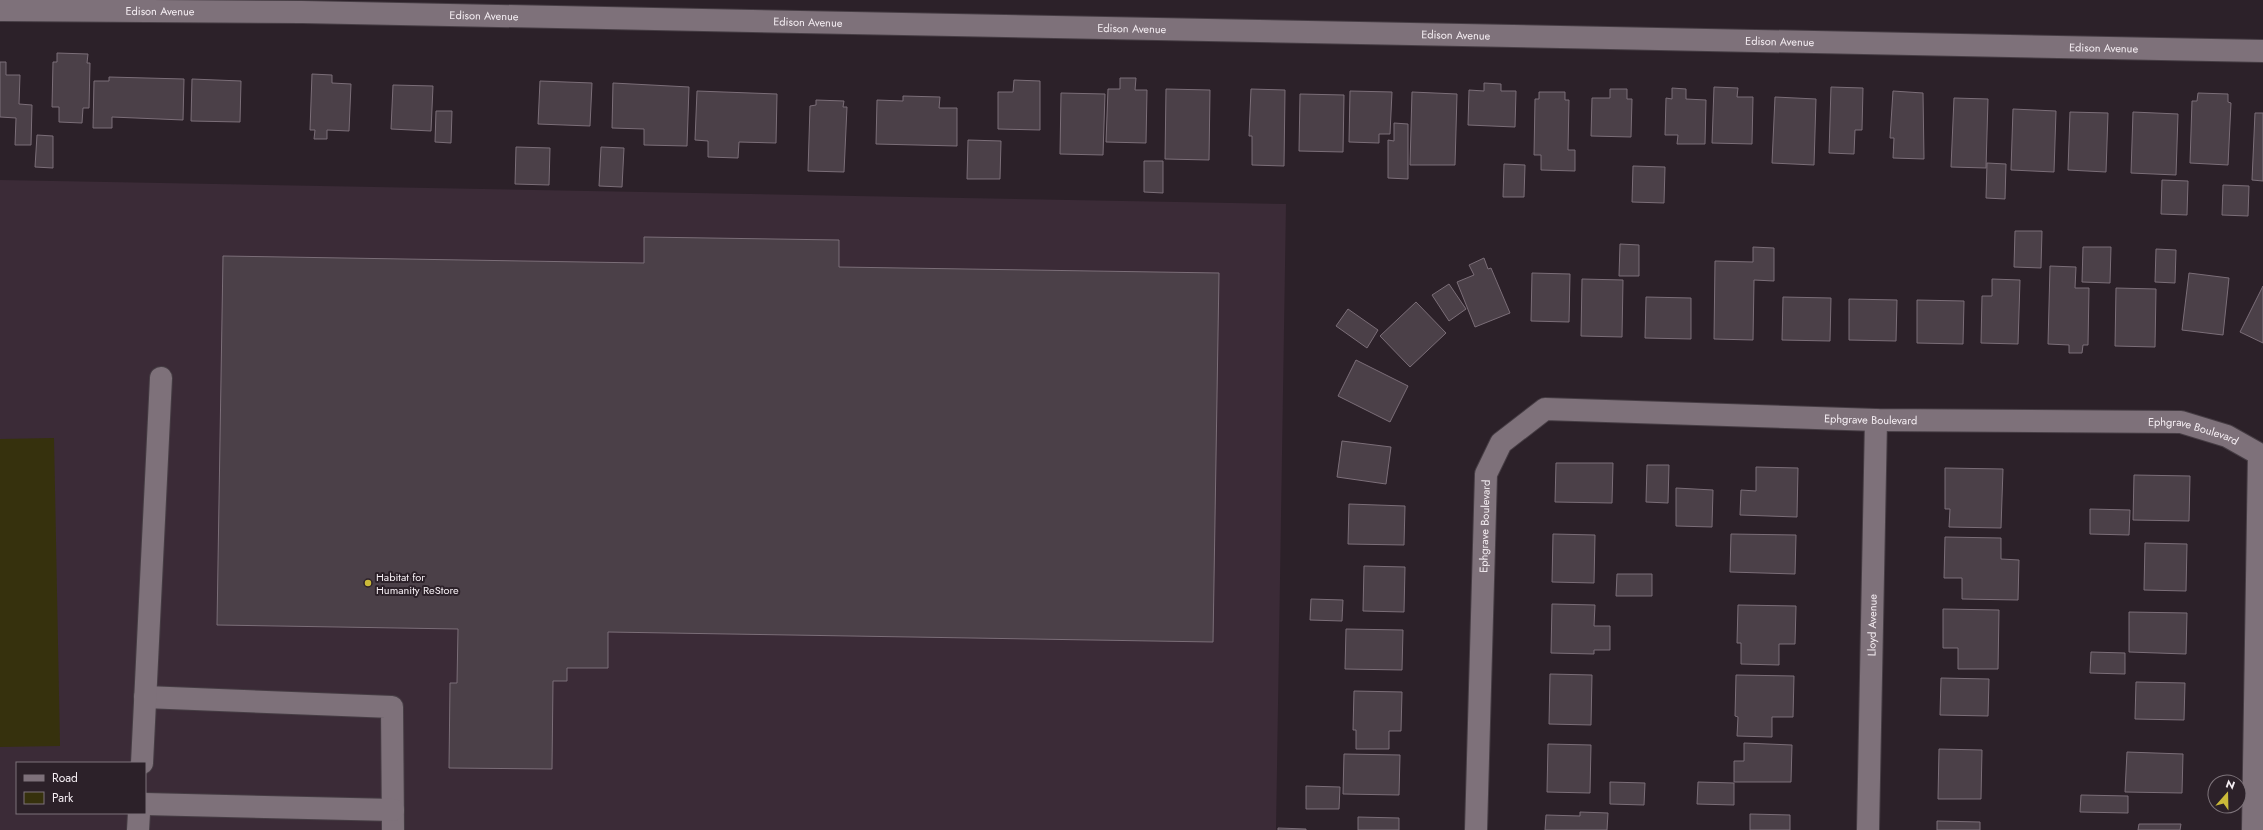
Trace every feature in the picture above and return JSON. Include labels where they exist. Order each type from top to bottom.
[{"type":"street","name":"Edison Avenue","points":[[0,10],[302,6],[2263,51]]},
{"type":"street","points":[[142,762],[161,378]]},
{"type":"street","name":"Ephgrave Boulevard","points":[[1476,830],[1486,474],[1501,443],[1545,409],[1876,420],[2181,422],[2227,436],[2259,454],[2253,830]]},
{"type":"street","name":"Lloyd Avenue","points":[[1868,830],[1876,420]]},
{"type":"street","points":[[145,697],[392,707],[393,820],[146,804]]},
{"type":"street","points":[[138,830],[139,814]]},
{"type":"shaded area","points":[[0,180],[1286,204],[1276,830],[0,830]]},
{"type":"green space","points":[[54,438],[60,746],[0,747],[0,439]]},
{"type":"building","points":[[57,53],[88,54],[87,63],[90,63],[89,108],[83,108],[82,123],[59,122],[59,107],[52,107],[53,62],[57,62]]},
{"type":"building","points":[[0,62],[6,62],[6,75],[20,75],[19,104],[32,105],[31,145],[15,145],[16,118],[0,117]]},
{"type":"building","points":[[312,74],[332,75],[332,83],[351,84],[349,131],[327,130],[327,139],[314,139],[315,130],[310,130]]},
{"type":"building","points":[[109,77],[184,79],[183,120],[112,117],[112,128],[93,128],[94,81],[109,81]]},
{"type":"building","points":[[1120,78],[1136,78],[1135,90],[1147,90],[1146,143],[1106,142],[1108,89],[1120,89]]},
{"type":"building","points":[[192,79],[241,81],[240,122],[191,121]]},
{"type":"building","points":[[1014,80],[1040,81],[1040,130],[998,129],[998,92],[1013,92]]},
{"type":"building","points":[[540,81],[592,83],[590,126],[538,124]]},
{"type":"building","points":[[613,83],[689,87],[687,146],[644,145],[644,129],[612,128]]},
{"type":"building","points":[[1484,83],[1501,84],[1501,91],[1516,91],[1515,127],[1468,125],[1469,90],[1484,91]]},
{"type":"building","points":[[393,85],[433,86],[431,131],[391,129]]},
{"type":"building","points":[[1714,87],[1738,88],[1737,97],[1753,97],[1752,144],[1712,143]]},
{"type":"building","points":[[1831,87],[1863,88],[1862,130],[1855,130],[1854,154],[1829,153]]},
{"type":"building","points":[[1672,88],[1686,89],[1686,99],[1706,100],[1705,144],[1677,144],[1678,135],[1665,135],[1666,98],[1672,99]]},
{"type":"building","points":[[1166,89],[1210,90],[1209,160],[1165,159]]},
{"type":"building","points":[[1251,89],[1285,90],[1284,166],[1252,165],[1252,136],[1249,136]]},
{"type":"building","points":[[1610,89],[1627,89],[1627,99],[1632,99],[1631,137],[1591,136],[1592,98],[1610,98]]},
{"type":"building","points":[[697,91],[777,94],[776,143],[739,142],[738,158],[708,157],[708,141],[695,140]]},
{"type":"building","points":[[1350,91],[1392,92],[1390,134],[1379,134],[1379,143],[1349,142]]},
{"type":"building","points":[[1893,91],[1923,93],[1924,159],[1893,158],[1894,138],[1890,138]]},
{"type":"building","points":[[1412,92],[1457,94],[1455,165],[1410,165]]},
{"type":"building","points":[[1539,92],[1565,92],[1565,100],[1569,100],[1568,150],[1575,150],[1575,171],[1541,170],[1541,155],[1534,155],[1535,99],[1539,99]]},
{"type":"building","points":[[1061,93],[1105,94],[1103,155],[1060,154]]},
{"type":"building","points":[[2198,93],[2228,94],[2228,102],[2231,103],[2228,165],[2190,163],[2192,101],[2197,101]]},
{"type":"building","points":[[1300,94],[1344,95],[1343,152],[1299,151]]},
{"type":"building","points":[[903,96],[940,97],[939,108],[957,108],[957,146],[876,144],[877,100],[903,101]]},
{"type":"building","points":[[1775,97],[1816,99],[1814,165],[1772,163]]},
{"type":"building","points":[[1954,98],[1988,99],[1986,168],[1951,167]]},
{"type":"building","points":[[816,100],[844,101],[843,107],[847,107],[844,172],[808,171],[810,106],[816,105]]},
{"type":"building","points":[[2013,109],[2056,111],[2054,172],[2011,170]]},
{"type":"building","points":[[436,111],[452,111],[451,143],[435,142]]},
{"type":"building","points":[[2070,112],[2108,113],[2106,172],[2068,170]]},
{"type":"building","points":[[2133,112],[2178,114],[2176,175],[2131,173]]},
{"type":"building","points":[[2255,113],[2263,113],[2263,181],[2252,180]]},
{"type":"building","points":[[1394,123],[1408,124],[1408,179],[1388,178],[1388,140],[1394,141]]},
{"type":"building","points":[[37,135],[53,136],[53,168],[35,167]]},
{"type":"building","points":[[968,140],[1001,141],[1000,179],[967,179]]},
{"type":"building","points":[[516,147],[550,148],[549,185],[515,184]]},
{"type":"building","points":[[601,147],[624,148],[622,187],[599,186]]},
{"type":"building","points":[[1144,161],[1163,161],[1163,193],[1144,192]]},
{"type":"building","points":[[1987,163],[2006,164],[2005,199],[1986,198]]},
{"type":"building","points":[[1504,164],[1525,165],[1524,197],[1503,197]]},
{"type":"building","points":[[1633,166],[1665,167],[1664,203],[1632,202]]},
{"type":"building","points":[[2162,180],[2188,181],[2187,215],[2161,214]]},
{"type":"building","points":[[2223,185],[2249,186],[2248,216],[2222,215]]},
{"type":"building","points":[[2015,231],[2042,231],[2041,268],[2014,267]]},
{"type":"building","points":[[644,237],[839,240],[839,267],[1219,273],[1213,642],[608,632],[608,668],[567,668],[567,681],[553,681],[552,769],[449,768],[450,683],[457,683],[458,629],[217,625],[223,256],[644,263]]},
{"type":"building","points":[[1620,244],[1639,245],[1639,276],[1619,276]]},
{"type":"building","points":[[1753,247],[1774,248],[1774,281],[1754,280],[1753,340],[1714,339],[1715,261],[1753,262]]},
{"type":"building","points":[[2083,247],[2111,247],[2110,283],[2082,282]]},
{"type":"building","points":[[2156,249],[2176,250],[2175,283],[2155,282]]},
{"type":"building","points":[[1484,258],[1488,269],[1491,268],[1510,313],[1475,327],[1457,282],[1474,275],[1469,265]]},
{"type":"building","points":[[2050,266],[2076,267],[2075,288],[2089,288],[2088,345],[2083,345],[2082,353],[2069,353],[2069,345],[2048,344]]},
{"type":"building","points":[[1532,273],[1570,274],[1569,322],[1531,321]]},
{"type":"building","points":[[2189,273],[2229,278],[2223,335],[2182,330]]},
{"type":"building","points":[[1582,279],[1623,280],[1622,337],[1581,336]]},
{"type":"building","points":[[1992,279],[2020,280],[2018,344],[1981,343],[1982,296],[1992,296]]},
{"type":"building","points":[[1449,284],[1466,309],[1449,321],[1432,295]]},
{"type":"building","points":[[2263,286],[2263,343],[2240,332]]},
{"type":"building","points":[[2116,288],[2156,289],[2155,347],[2115,346]]},
{"type":"building","points":[[1646,297],[1691,298],[1691,339],[1645,338]]},
{"type":"building","points":[[1783,297],[1831,298],[1830,341],[1782,340]]},
{"type":"building","points":[[1849,299],[1897,300],[1896,341],[1849,340]]},
{"type":"building","points":[[1917,300],[1964,301],[1963,344],[1917,343]]},
{"type":"building","points":[[1416,302],[1446,333],[1410,367],[1380,336]]},
{"type":"building","points":[[1348,309],[1378,330],[1367,348],[1336,326]]},
{"type":"building","points":[[1356,360],[1408,386],[1390,422],[1338,396]]},
{"type":"building","points":[[1342,441],[1391,447],[1386,484],[1337,477]]},
{"type":"building","points":[[1556,463],[1613,463],[1612,503],[1555,502]]},
{"type":"building","points":[[1647,465],[1669,465],[1668,503],[1646,502]]},
{"type":"building","points":[[1756,467],[1798,468],[1797,517],[1740,515],[1741,490],[1756,491]]},
{"type":"building","points":[[1945,468],[2003,469],[2001,528],[1949,527],[1950,509],[1945,509]]},
{"type":"building","points":[[2134,475],[2190,476],[2189,521],[2133,520]]},
{"type":"building","points":[[1676,488],[1713,490],[1712,527],[1676,526]]},
{"type":"building","points":[[1349,504],[1405,506],[1404,545],[1348,544]]},
{"type":"building","points":[[2090,509],[2130,510],[2129,535],[2090,534]]},
{"type":"building","points":[[1553,534],[1595,535],[1594,583],[1552,582]]},
{"type":"building","points":[[1731,534],[1796,535],[1795,574],[1730,572]]},
{"type":"building","points":[[1945,537],[2001,538],[2001,559],[2019,560],[2018,600],[1962,599],[1962,578],[1944,578]]},
{"type":"building","points":[[2145,543],[2187,544],[2186,591],[2144,590]]},
{"type":"building","points":[[1364,566],[1405,567],[1404,612],[1363,611]]},
{"type":"building","points":[[1617,574],[1652,574],[1652,596],[1616,596]]},
{"type":"building","points":[[1311,599],[1343,600],[1342,621],[1310,620]]},
{"type":"building","points":[[1552,604],[1595,605],[1594,626],[1610,626],[1610,650],[1594,650],[1594,654],[1551,653]]},
{"type":"building","points":[[1738,605],[1796,606],[1795,644],[1779,644],[1779,665],[1741,664],[1741,643],[1737,643]]},
{"type":"building","points":[[1943,609],[1999,610],[1998,669],[1958,669],[1958,648],[1943,648]]},
{"type":"building","points":[[2129,612],[2187,613],[2186,654],[2129,652]]},
{"type":"building","points":[[1346,629],[1403,630],[1402,670],[1345,669]]},
{"type":"building","points":[[2091,652],[2125,653],[2125,674],[2090,673]]},
{"type":"building","points":[[1550,674],[1592,675],[1591,725],[1549,724]]},
{"type":"building","points":[[1736,675],[1794,676],[1793,717],[1772,717],[1772,737],[1737,736],[1738,717],[1735,716]]},
{"type":"building","points":[[1941,678],[1989,679],[1988,716],[1940,715]]},
{"type":"building","points":[[2136,682],[2185,683],[2184,720],[2135,719]]},
{"type":"building","points":[[1354,691],[1402,692],[1401,731],[1389,731],[1389,749],[1356,749],[1356,730],[1353,730]]},
{"type":"building","points":[[1744,743],[1792,745],[1791,782],[1734,782],[1734,761],[1744,761]]},
{"type":"building","points":[[1548,744],[1591,745],[1590,793],[1547,792]]},
{"type":"building","points":[[1939,749],[1982,750],[1981,799],[1938,799]]},
{"type":"building","points":[[2127,752],[2183,754],[2182,793],[2125,792]]},
{"type":"building","points":[[1344,754],[1400,755],[1399,795],[1343,794]]},
{"type":"building","points":[[1610,782],[1645,783],[1644,805],[1610,804]]},
{"type":"building","points":[[1698,782],[1734,783],[1734,805],[1697,804]]},
{"type":"building","points":[[1306,786],[1340,787],[1339,809],[1306,809]]},
{"type":"building","points":[[2081,795],[2128,796],[2128,813],[2080,812]]},
{"type":"building","points":[[1580,812],[1608,813],[1607,830],[1545,830],[1546,815],[1580,816]]},
{"type":"building","points":[[1750,814],[1790,815],[1790,830],[1750,830]]},
{"type":"building","points":[[1358,817],[1399,818],[1399,830],[1358,830]]},
{"type":"building","points":[[1937,821],[1980,822],[1980,830],[1937,830]]},
{"type":"building","points":[[2139,824],[2181,824],[2180,830],[2138,830]]},
{"type":"building","points":[[1278,828],[1306,829],[1306,830],[1278,830]]},
{"type":"place","name":"Habitat for Humanity ReStore","points":[[368,583]]}]
